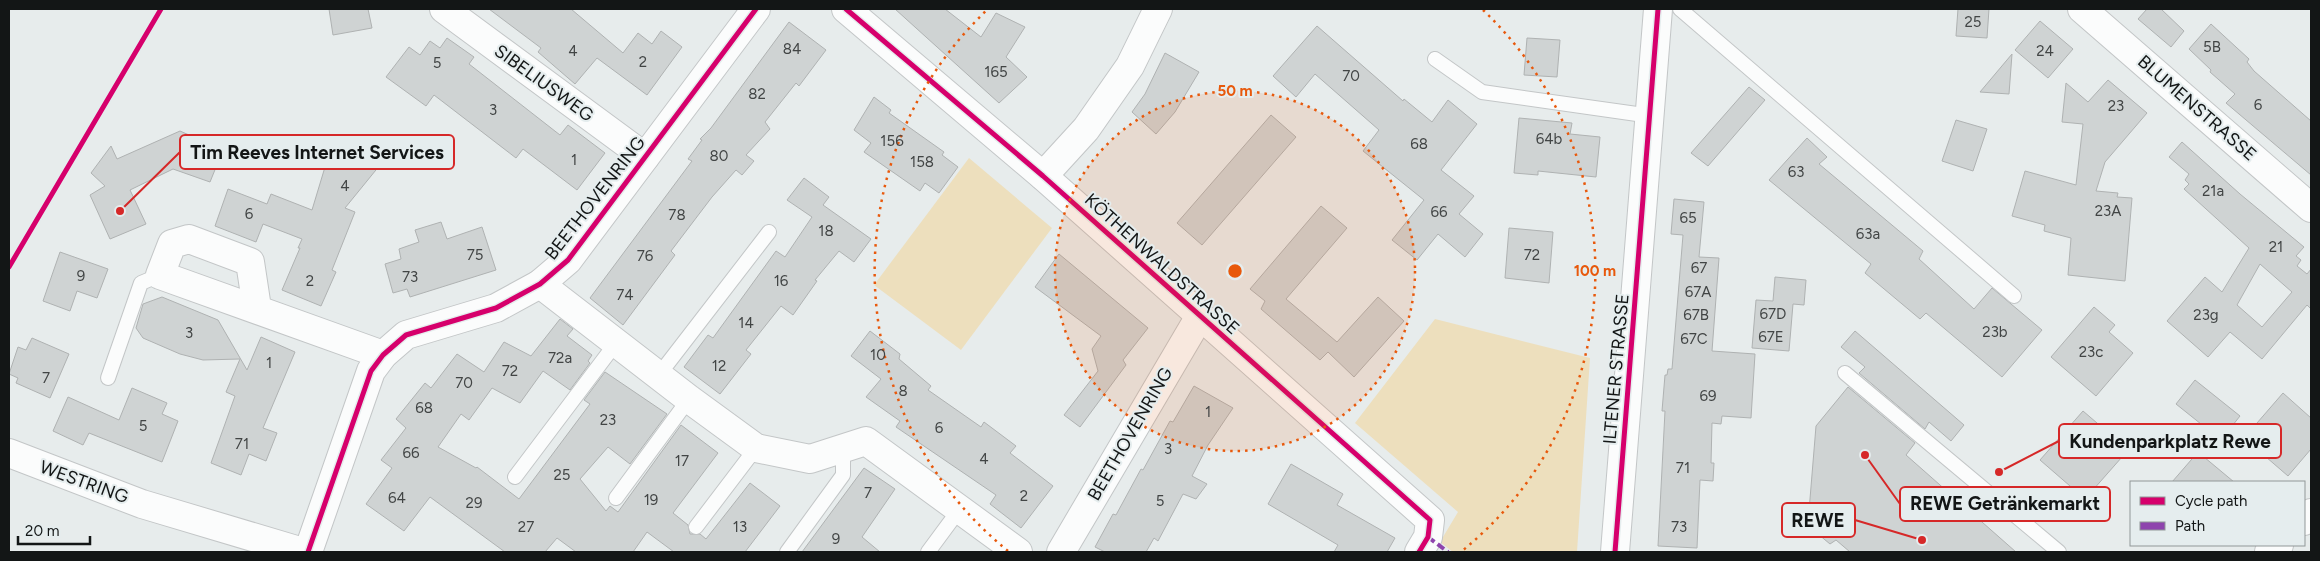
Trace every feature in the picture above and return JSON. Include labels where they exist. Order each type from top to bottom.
[{"type":"street","name":"SIBELIUSWEG","points":[[444,9],[645,157]]},
{"type":"street","name":"BEETHOVENRING","points":[[308,552],[371,371],[383,355],[406,335],[496,308],[540,284],[568,260],[756,9]]},
{"type":"street","name":"KÖTHENWALDSTRASSE","points":[[846,9],[1043,176],[1430,520],[1428,537],[1419,552]]},
{"type":"street","points":[[1043,176],[1086,129],[1130,66],[1158,9]]},
{"type":"street","name":"ILTENER STRASSE","points":[[1615,552],[1658,9]]},
{"type":"street","name":"BLUMENSTRASSE","points":[[2082,9],[2311,208]]},
{"type":"street","points":[[257,308],[250,262],[189,239],[172,244],[160,275],[257,308],[383,355]]},
{"type":"street","points":[[540,284],[658,376],[756,448],[810,459],[843,450],[866,441],[1018,552]]},
{"type":"street","name":"BEETHOVENRING","points":[[1061,552],[1200,316]]},
{"type":"street","name":"WESTRING","points":[[9,453],[142,504],[303,552]]},
{"type":"lane","points":[[1680,9],[2014,296]]},
{"type":"lane","points":[[1435,59],[1482,92],[1651,116]]},
{"type":"lane","points":[[658,376],[769,232]]},
{"type":"lane","points":[[108,378],[141,283],[160,275]]},
{"type":"lane","points":[[515,477],[616,343]]},
{"type":"lane","points":[[1845,373],[2059,552]]},
{"type":"lane","points":[[616,498],[689,399]]},
{"type":"lane","points":[[696,528],[756,448]]},
{"type":"lane","points":[[787,552],[843,476],[843,450]]},
{"type":"lane","points":[[928,552],[959,510]]},
{"type":"shaded area","points":[[969,158],[1052,228],[961,350],[874,285]]},
{"type":"shaded area","points":[[1435,319],[1590,358],[1577,552],[1453,552],[1440,542],[1458,512],[1355,423]]},
{"type":"building","points":[[329,9],[368,9],[372,28],[333,35]]},
{"type":"building","points":[[489,9],[571,9],[623,53],[638,33],[652,44],[661,31],[682,47],[647,95],[597,58],[575,84],[538,52],[541,48]]},
{"type":"building","points":[[895,9],[945,9],[981,37],[996,13],[1025,27],[1006,57],[1027,77],[999,103]]},
{"type":"building","points":[[1958,9],[1989,9],[1987,38],[1956,36]]},
{"type":"building","points":[[2147,9],[2161,9],[2184,31],[2171,47],[2138,19]]},
{"type":"building","points":[[2040,21],[2073,49],[2048,78],[2015,50]]},
{"type":"building","points":[[789,22],[826,50],[799,86],[796,83],[765,122],[770,129],[746,155],[754,161],[742,175],[736,170],[712,197],[671,251],[675,255],[623,325],[590,298],[692,161],[688,159],[702,140],[700,139],[711,128]]},
{"type":"building","points":[[2211,24],[2249,59],[2247,62],[2254,71],[2311,121],[2311,175],[2226,103],[2235,94],[2210,72],[2211,70],[2189,49]]},
{"type":"building","points":[[1317,26],[1403,101],[1404,99],[1432,122],[1448,100],[1477,124],[1441,170],[1474,196],[1459,214],[1483,234],[1465,257],[1438,234],[1417,260],[1392,240],[1424,200],[1363,151],[1379,130],[1315,74],[1296,97],[1273,76]]},
{"type":"building","points":[[447,38],[474,57],[469,64],[560,135],[568,125],[605,153],[577,190],[523,149],[516,158],[434,95],[426,106],[386,77],[409,47],[420,55],[430,41],[440,48]]},
{"type":"building","points":[[1527,38],[1560,40],[1557,77],[1524,75]]},
{"type":"building","points":[[1165,53],[1199,72],[1175,112],[1156,134],[1132,112],[1145,94]]},
{"type":"building","points":[[2012,54],[2009,94],[1980,92]]},
{"type":"building","points":[[2108,80],[2147,113],[2105,162],[2096,191],[2118,193],[2117,197],[2132,198],[2125,281],[2068,275],[2071,238],[2044,231],[2045,225],[2012,216],[2025,171],[2076,185],[2083,124],[2062,122],[2066,83],[2088,102]]},
{"type":"building","points":[[1749,87],[1765,100],[1708,166],[1691,153]]},
{"type":"building","points":[[874,97],[891,110],[889,113],[944,152],[942,155],[958,167],[939,193],[925,183],[920,191],[864,152],[871,143],[854,130]]},
{"type":"building","points":[[1271,115],[1296,137],[1202,245],[1177,223]]},
{"type":"building","points":[[1519,118],[1572,123],[1570,134],[1600,137],[1596,177],[1538,171],[1538,175],[1514,173]]},
{"type":"building","points":[[1956,120],[1987,129],[1973,171],[1942,161]]},
{"type":"building","points":[[180,131],[223,150],[210,182],[173,169],[130,190],[146,224],[110,239],[90,195],[105,186],[91,173],[111,146],[117,159]]},
{"type":"building","points":[[348,138],[380,165],[345,208],[355,212],[332,270],[336,272],[321,306],[282,290],[302,239],[263,224],[256,242],[215,226],[228,189],[267,204],[271,194],[312,210],[325,167]]},
{"type":"building","points":[[1807,138],[1827,157],[1819,164],[1923,251],[1919,259],[1974,309],[1992,288],[2042,330],[2002,377],[1926,313],[1920,319],[1865,273],[1871,264],[1769,180]]},
{"type":"building","points":[[2182,142],[2240,194],[2304,247],[2296,256],[2301,260],[2297,266],[2307,274],[2311,269],[2311,309],[2307,305],[2262,359],[2230,332],[2208,357],[2167,321],[2205,277],[2222,292],[2249,248],[2184,189],[2189,184],[2185,180],[2189,174],[2169,157]],"holes":[[[2260,264],[2292,292],[2262,327],[2237,305]]]},
{"type":"building","points":[[804,178],[829,197],[823,205],[871,239],[854,262],[839,251],[815,280],[817,281],[793,315],[781,306],[746,350],[751,354],[720,394],[684,367],[708,335],[713,338],[776,251],[785,257],[812,217],[787,200]]},
{"type":"building","points":[[1674,199],[1704,202],[1699,257],[1719,258],[1712,351],[1755,354],[1751,418],[1722,416],[1721,424],[1712,423],[1711,463],[1714,463],[1713,481],[1700,480],[1697,548],[1658,546],[1665,411],[1662,411],[1665,375],[1667,375],[1668,369],[1672,369],[1683,235],[1671,234]]},
{"type":"building","points":[[1321,206],[1347,228],[1286,299],[1337,342],[1378,297],[1404,321],[1354,377],[1328,352],[1320,360],[1261,309],[1265,301],[1250,289]]},
{"type":"building","points":[[441,222],[447,239],[482,227],[496,270],[410,297],[407,289],[393,293],[385,264],[401,259],[399,249],[419,242],[415,230]]},
{"type":"building","points":[[1509,228],[1553,232],[1549,283],[1505,278]]},
{"type":"building","points":[[60,252],[108,269],[97,298],[77,291],[70,311],[43,301]]},
{"type":"building","points":[[1059,254],[1148,328],[1123,360],[1126,365],[1080,427],[1064,415],[1098,371],[1092,349],[1101,336],[1035,287]]},
{"type":"building","points":[[1775,277],[1806,280],[1804,305],[1793,304],[1789,351],[1752,348],[1756,300],[1773,301]]},
{"type":"building","points":[[162,297],[218,320],[247,370],[261,337],[295,352],[263,428],[277,433],[266,461],[249,454],[241,475],[211,463],[235,396],[226,392],[240,359],[203,360],[180,354],[143,338],[136,328],[143,304]]},
{"type":"building","points":[[2094,307],[2115,325],[2109,332],[2133,353],[2096,396],[2051,357]]},
{"type":"building","points":[[560,319],[573,329],[567,336],[592,355],[588,361],[590,363],[570,390],[543,371],[520,403],[492,388],[469,420],[461,414],[438,447],[477,467],[519,499],[590,404],[584,400],[605,372],[667,414],[630,464],[608,447],[580,479],[606,511],[610,506],[618,512],[681,425],[718,453],[673,513],[688,525],[690,534],[700,534],[706,539],[750,483],[780,506],[745,552],[674,552],[647,532],[633,552],[576,552],[557,538],[545,552],[505,552],[430,497],[404,531],[366,504],[392,468],[381,460],[406,428],[396,419],[425,383],[431,388],[457,354],[484,372],[504,342],[531,356]]},
{"type":"building","points":[[870,331],[900,354],[899,359],[931,386],[928,390],[981,427],[984,422],[1016,446],[1010,453],[1053,486],[1021,528],[990,504],[996,495],[896,427],[900,421],[866,397],[881,379],[851,356]]},
{"type":"building","points":[[1855,331],[1964,425],[1951,441],[1929,422],[1925,429],[1859,373],[1865,367],[1841,347]]},
{"type":"building","points":[[32,338],[69,354],[50,398],[16,383],[18,378],[9,374],[18,347],[26,350]]},
{"type":"building","points":[[2195,380],[2240,416],[2221,440],[2176,404]]},
{"type":"building","points":[[1194,386],[1233,408],[1208,445],[1192,476],[1207,484],[1196,499],[1183,494],[1158,541],[1154,538],[1146,552],[1105,552],[1095,547],[1113,514],[1116,515],[1141,469],[1143,470],[1170,421],[1173,422]]},
{"type":"building","points":[[1848,387],[1915,443],[1906,455],[2016,552],[1850,552],[1836,540],[1830,544],[1812,529],[1820,521],[1809,511],[1816,426]]},
{"type":"building","points":[[132,388],[167,403],[162,414],[178,421],[162,462],[89,433],[83,445],[53,431],[68,397],[119,420]]},
{"type":"building","points":[[2283,393],[2311,418],[2311,449],[2288,476],[2244,438]]},
{"type":"building","points":[[2083,411],[2104,429],[2098,436],[2122,457],[2085,499],[2040,460]]},
{"type":"building","points":[[2198,452],[2233,481],[2173,481]]},
{"type":"building","points":[[1291,464],[1343,494],[1337,505],[1395,538],[1387,552],[1334,552],[1338,545],[1268,504]]},
{"type":"building","points":[[864,468],[895,489],[862,537],[880,552],[802,552]]},
{"type":"marked path","points":[[1428,537],[1448,552]]},
{"type":"cycle path","points":[[9,267],[161,9]]},
{"type":"cycle path","points":[[308,552],[371,371],[383,355],[406,335],[496,308],[540,284],[568,260],[756,9]]},
{"type":"cycle path","points":[[846,9],[1043,176],[1430,520],[1428,537],[1419,552]]},
{"type":"cycle path","points":[[1615,552],[1658,9]]},
{"type":"place","name":"Tim Reeves Internet Services","points":[[120,211]]},
{"type":"place","name":"REWE Getränkemarkt","points":[[1865,455]]},
{"type":"place","name":"Kundenparkplatz Rewe","points":[[1999,472]]},
{"type":"place","name":"REWE","points":[[1922,540]]}]
